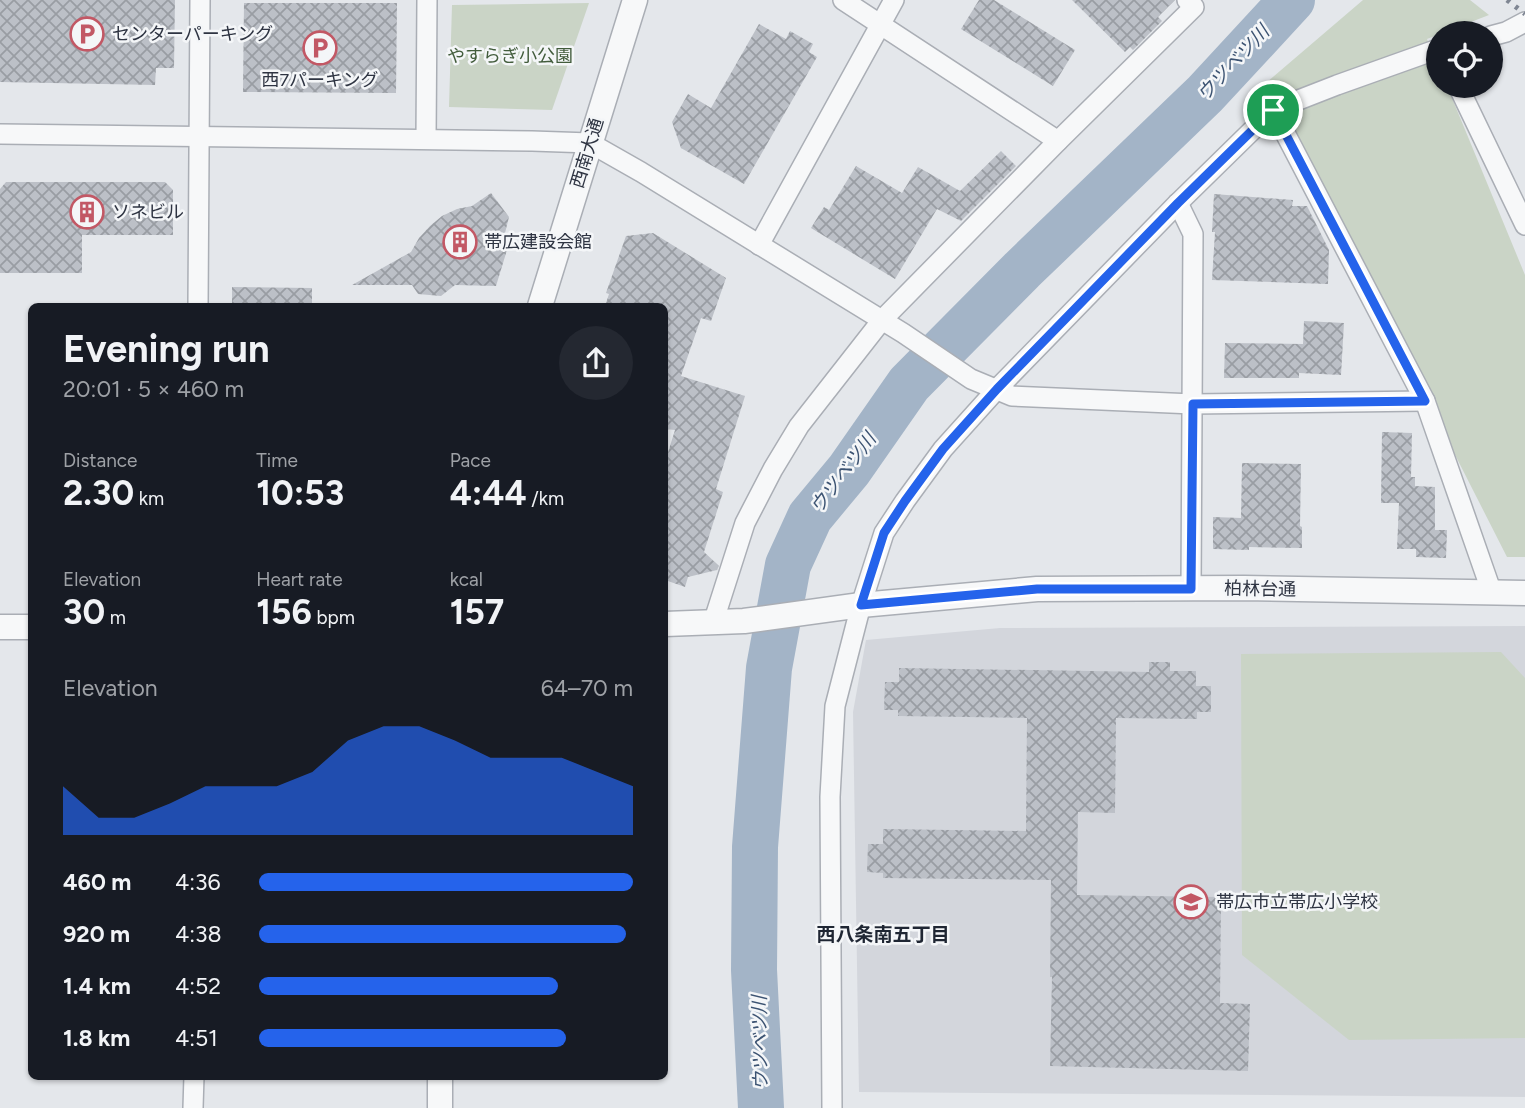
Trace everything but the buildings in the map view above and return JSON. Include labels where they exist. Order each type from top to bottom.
[{"type":"street","points":[[198,303],[201,0]]},
{"type":"street","points":[[426,139],[428,0]]},
{"type":"street","name":"西南大通","points":[[541,303],[635,0]]},
{"type":"street","points":[[843,0],[1058,141]]},
{"type":"street","points":[[759,246],[894,0]]},
{"type":"street","points":[[713,623],[745,523],[772,469],[799,426],[882,320],[1194,7],[1187,0]]},
{"type":"street","points":[[1503,33],[1525,22]]},
{"type":"street","points":[[832,1108],[831,784],[835,706],[861,605],[884,533],[943,449],[997,389],[1178,203],[1273,110],[1426,53]]},
{"type":"street","points":[[1464,98],[1525,225]]},
{"type":"street","points":[[1273,110],[1425,401],[1492,593]]},
{"type":"street","points":[[0,134],[590,143],[903,333],[971,379],[1012,396],[1193,404],[1425,401]]},
{"type":"street","points":[[1178,203],[1193,234],[1191,589]]},
{"type":"street","name":"柏林台通","points":[[668,624],[744,621],[861,605],[1037,589],[1525,593]]},
{"type":"street","points":[[0,627],[28,626]]},
{"type":"street","points":[[193,1108],[194,1080]]},
{"type":"street","points":[[440,1080],[440,1108]]},
{"type":"shaded area","name":"帯広市立帯広小学校","points":[[1525,626],[1525,1097],[859,1092],[853,712],[866,640],[1000,628]]},
{"type":"green space","points":[[1363,0],[1470,0],[1489,15],[1474,21],[1426,21],[1426,98],[1452,98],[1525,275],[1525,557],[1507,557],[1266,83]]},
{"type":"green space","name":"やすらぎ小公園","points":[[589,3],[552,110],[449,107],[452,5]]},
{"type":"green space","points":[[1501,652],[1525,678],[1525,1038],[1349,1040],[1242,955],[1241,654]]},
{"type":"waterway","name":"ウツベツ川","points":[[761,1108],[754,970],[755,847],[769,668],[788,565],[810,517],[849,470],[909,384],[1022,270],[1205,94],[1292,0]]},
{"type":"railway","points":[[1507,0],[1525,14]]},
{"type":"place","name":"センターパーキング","points":[[87,34]]},
{"type":"place","name":"西7パーキング","points":[[320,48]]},
{"type":"place","name":"ソネビル","points":[[87,212]]},
{"type":"place","name":"帯広建設会館","points":[[460,242]]},
{"type":"place","name":"帯広市立帯広小学校","points":[[1191,902]]},
{"type":"district","name":"西八条南五丁目","points":[[883,934]]},
{"type":"route","points":[[1273,110],[1425,401],[1193,404],[1191,589],[1037,589],[861,605],[884,533],[943,449],[997,389],[1178,203],[1273,110]]}]
